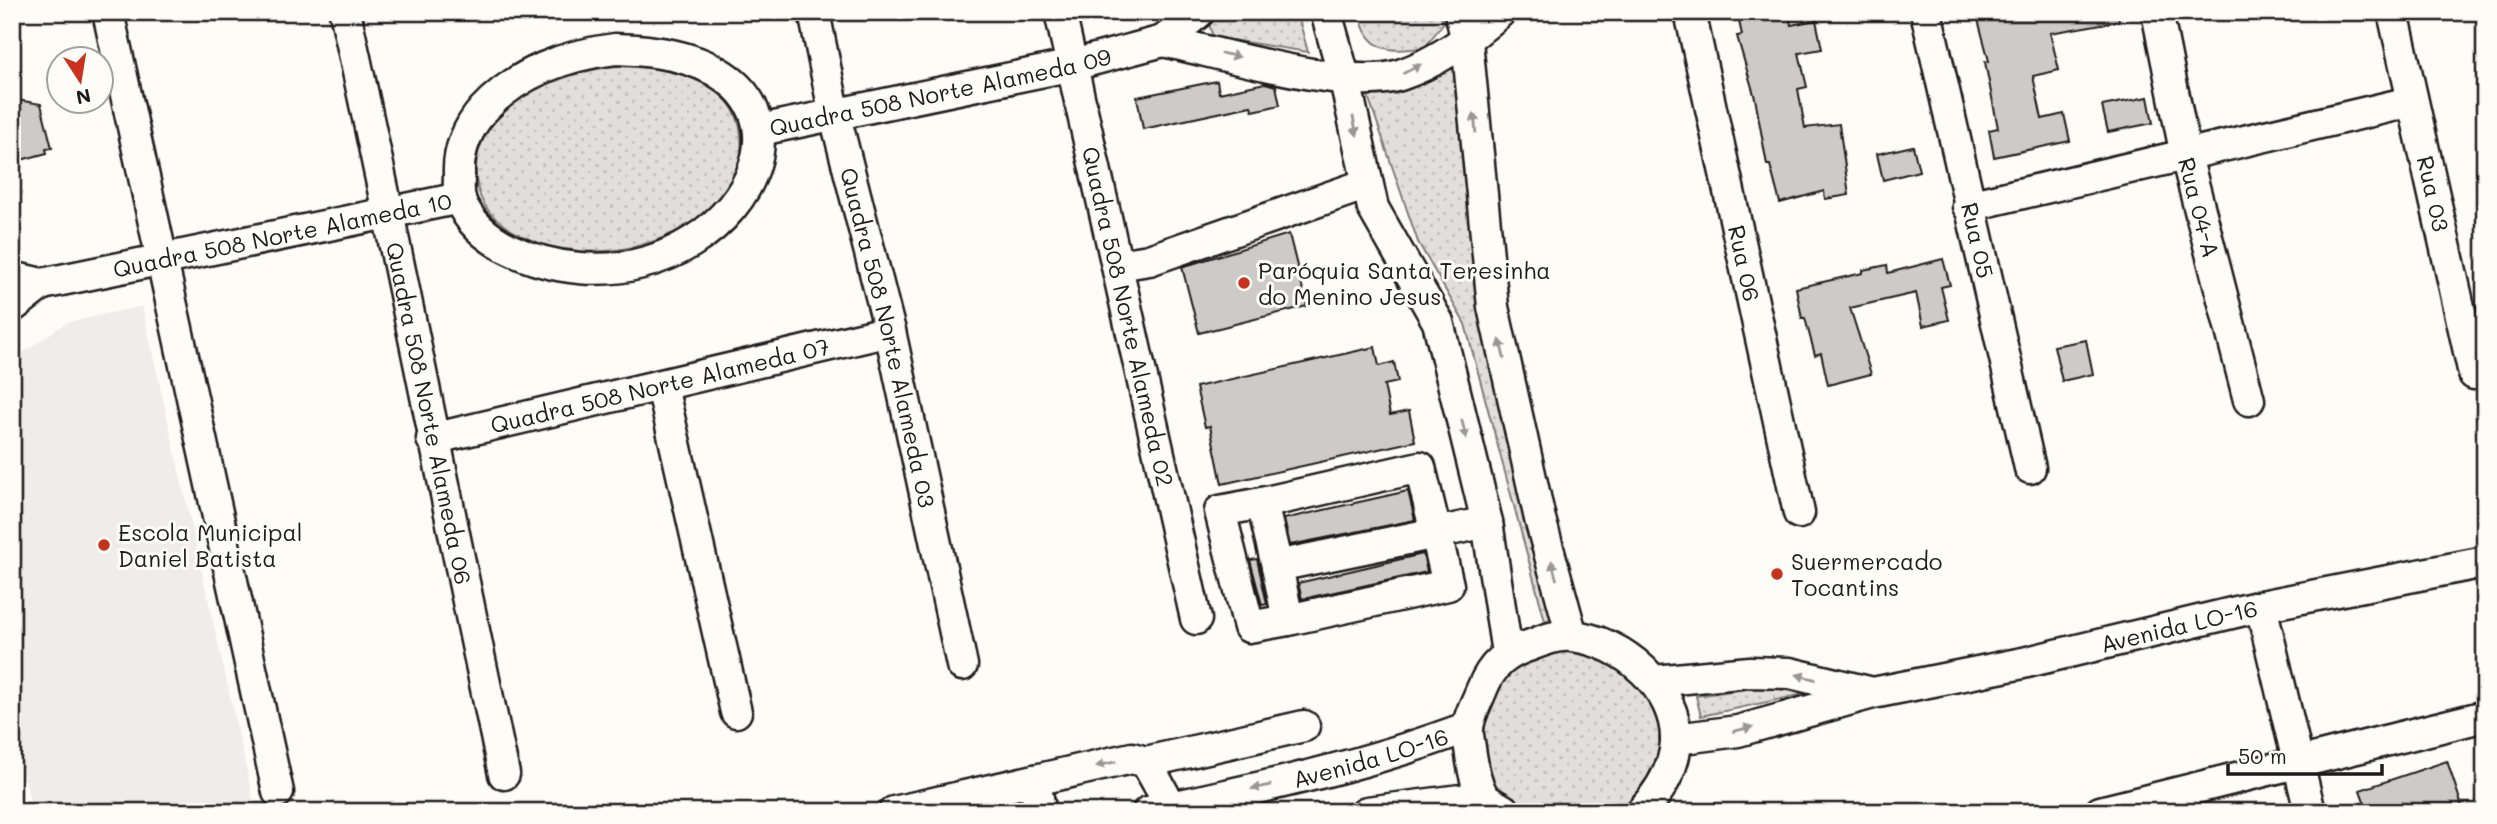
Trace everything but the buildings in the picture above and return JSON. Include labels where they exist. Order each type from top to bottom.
[{"type":"street","points":[[108,12],[278,792]]},
{"type":"street","name":"Quadra 508 Norte Alameda 06","points":[[345,12],[390,214],[432,439],[504,774]]},
{"type":"street","name":"Quadra 508 Norte Alameda 03","points":[[814,12],[835,116],[890,331],[962,664]]},
{"type":"street","name":"Quadra 508 Norte Alameda 02","points":[[1060,12],[1196,619]]},
{"type":"street","points":[[1163,41],[1199,12]]},
{"type":"street","points":[[1326,12],[1345,80],[1373,208],[1438,322],[1486,522],[1507,653]]},
{"type":"street","points":[[1460,12],[1467,41],[1493,307],[1540,519],[1572,636]]},
{"type":"street","points":[[1163,41],[1345,80],[1399,75],[1467,41],[1500,12]]},
{"type":"street","name":"Rua 06","points":[[1690,12],[1799,513]]},
{"type":"street","name":"Rua 05","points":[[1926,12],[1968,206],[2030,468]]},
{"type":"street","name":"Rua 04-A","points":[[2157,12],[2186,156],[2249,400]]},
{"type":"street","name":"Rua 03","points":[[2392,12],[2410,103],[2474,374]]},
{"type":"street","name":"Quadra 508 Norte Alameda 09","points":[[460,198],[461,152],[466,137],[483,110],[521,79],[566,58],[590,52],[640,50],[666,53],[714,70],[738,85],[748,100],[760,130],[1073,65],[1163,41]]},
{"type":"street","points":[[1968,206],[2410,103]]},
{"type":"street","name":"Quadra 508 Norte Alameda 10","points":[[42,284],[460,198],[482,231],[519,253],[561,266],[582,268],[626,265],[662,255],[695,239],[733,207],[748,186],[756,168],[760,130]]},
{"type":"street","points":[[1118,265],[1149,260],[1367,184]]},
{"type":"street","points":[[12,277],[42,284]]},
{"type":"street","points":[[12,307],[42,284]]},
{"type":"street","name":"Quadra 508 Norte Alameda 07","points":[[432,439],[890,331]]},
{"type":"street","points":[[662,386],[736,712]]},
{"type":"street","points":[[1420,467],[1448,584],[1249,627],[1220,511],[1262,503],[1420,467]]},
{"type":"street","points":[[1262,503],[1288,620]]},
{"type":"street","points":[[1277,566],[1486,522]]},
{"type":"street","name":"Avenida LO-16","points":[[1676,739],[1738,731],[1873,693],[2022,663],[2261,606],[2485,562]]},
{"type":"street","points":[[2261,606],[2310,812]]},
{"type":"street","points":[[1495,804],[1475,773],[1468,727],[1489,673],[1507,653],[1550,638],[1572,636],[1610,647],[1654,681],[1670,710],[1676,739],[1673,761],[1657,794],[1641,812]]},
{"type":"street","name":"Avenida LO-16","points":[[1654,681],[1750,672],[1790,673],[1873,693]]},
{"type":"street","points":[[2100,812],[2485,716]]},
{"type":"street","points":[[894,812],[1132,758],[1146,762],[1304,726]]},
{"type":"street","name":"Avenida LO-16","points":[[1160,809],[1292,780],[1419,746],[1468,727]]},
{"type":"street","points":[[1146,762],[1160,809]]},
{"type":"street","points":[[1034,780],[1041,812]]},
{"type":"street","points":[[1367,812],[1495,804]]},
{"type":"shaded area","points":[[1222,12],[1297,12],[1308,52],[1213,37],[1208,21]]},
{"type":"shaded area","points":[[1359,12],[1439,12],[1444,22],[1425,47],[1391,49],[1374,43],[1363,26]]},
{"type":"shaded area","points":[[616,66],[655,69],[695,79],[726,100],[736,116],[741,136],[740,157],[734,177],[717,201],[694,221],[639,246],[609,251],[578,251],[549,246],[505,226],[485,206],[476,177],[478,152],[488,131],[503,113],[545,85],[569,76]]},
{"type":"shaded area","points":[[1455,68],[1557,616],[1545,621],[1465,324],[1418,242],[1366,90]]},
{"type":"shaded area","name":"Escola Municipal Daniel Batista","points":[[142,306],[256,812],[33,812],[12,729],[12,360],[66,323]]},
{"type":"shaded area","points":[[1560,649],[1590,650],[1641,678],[1664,732],[1661,761],[1626,812],[1519,812],[1498,791],[1489,775],[1483,730],[1491,701],[1498,688],[1507,676],[1525,662]]},
{"type":"shaded area","points":[[1767,686],[1804,694],[1701,716],[1696,696]]},
{"type":"place","name":"Paróquia Santa Teresinha do Menino Jesus","points":[[1244,283]]},
{"type":"place","name":"Escola Municipal Daniel Batista","points":[[104,545]]},
{"type":"place","name":"Suermercado Tocantins","points":[[1777,574]]}]
